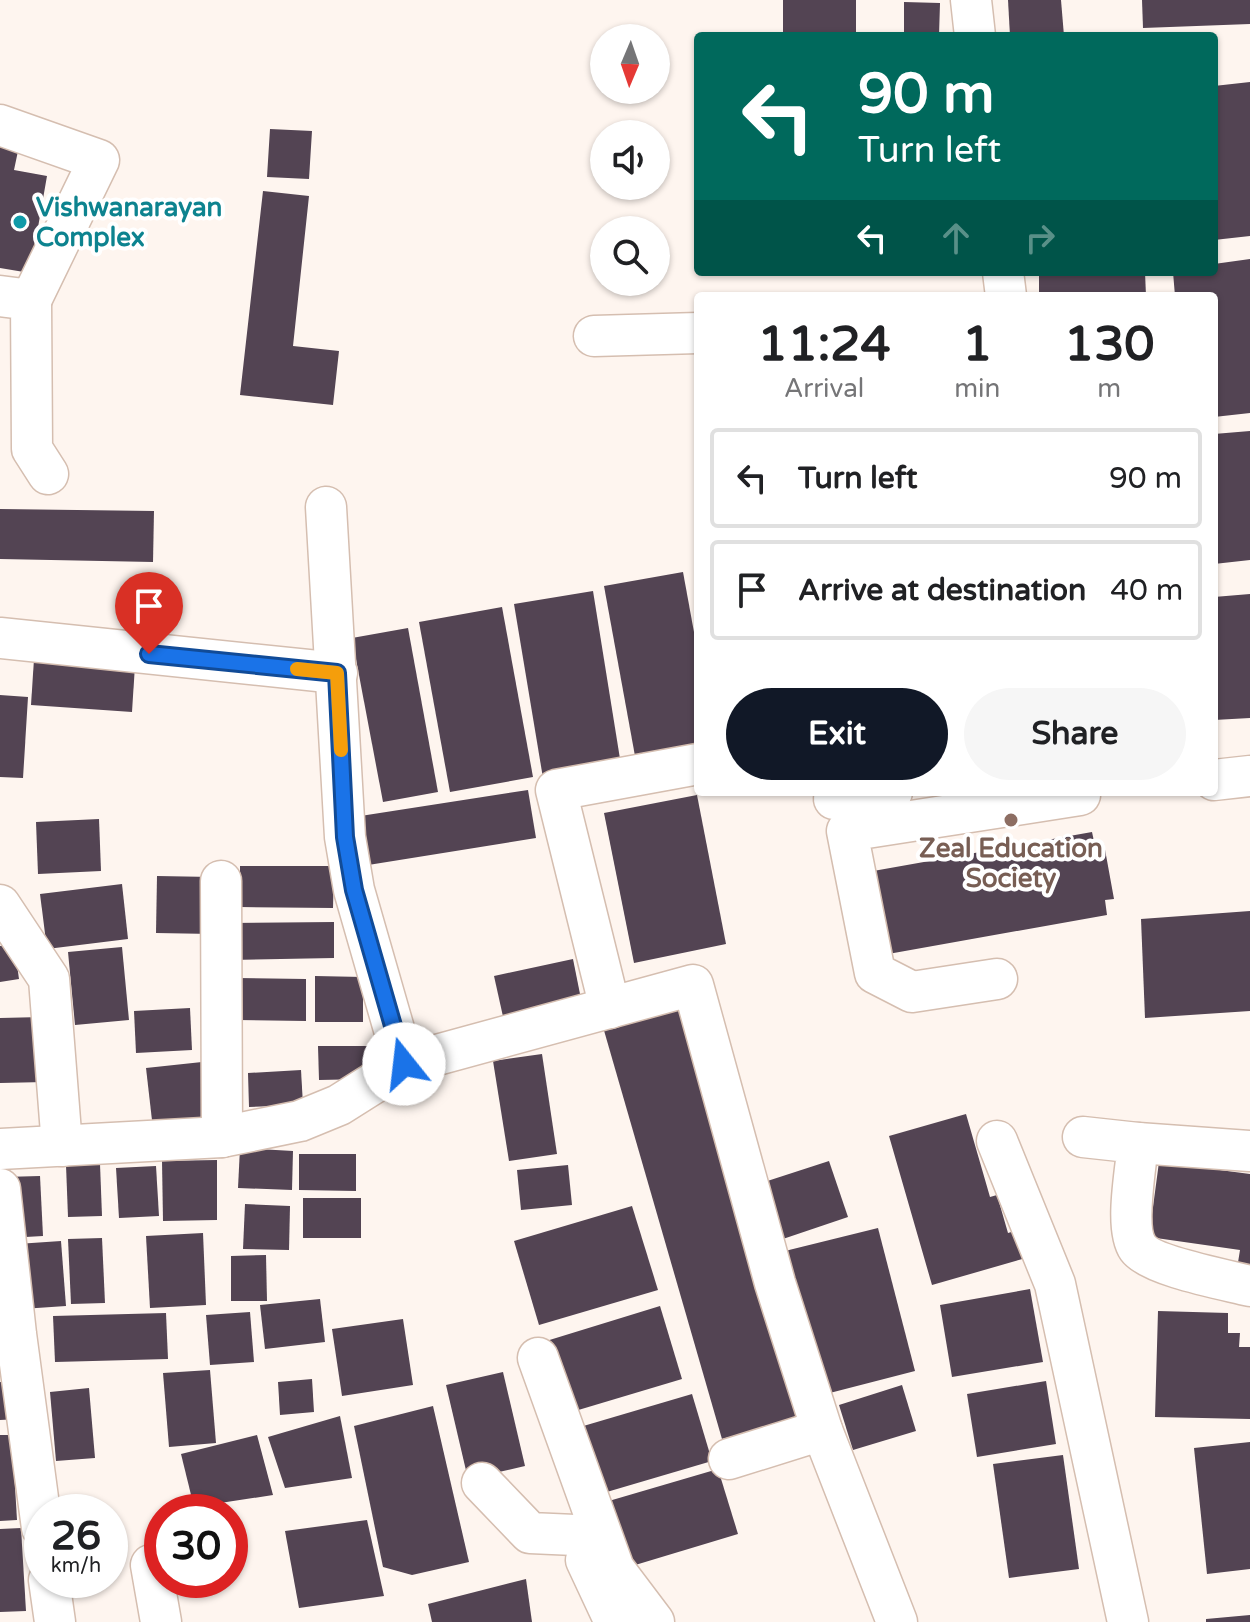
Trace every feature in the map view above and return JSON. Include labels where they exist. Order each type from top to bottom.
[{"type":"street","points":[[971,0],[975,32]]},
{"type":"street","points":[[0,125],[99,160],[15,298],[32,449],[48,474]]},
{"type":"street","points":[[594,336],[694,333]]},
{"type":"street","points":[[326,507],[347,850],[354,890],[404,1064]]},
{"type":"street","points":[[0,638],[337,673]]},
{"type":"street","points":[[610,1008],[556,790],[694,765]]},
{"type":"street","points":[[1218,780],[1250,776]]},
{"type":"street","points":[[837,808],[878,796]]},
{"type":"street","points":[[837,808],[1039,796]]},
{"type":"street","points":[[837,808],[875,973],[912,992],[997,979]]},
{"type":"street","points":[[221,881],[222,1137]]},
{"type":"street","points":[[0,905],[49,979],[62,1146]]},
{"type":"street","points":[[0,1149],[222,1137],[300,1121],[339,1105],[404,1064],[693,985],[775,1283],[822,1430],[897,1622]]},
{"type":"street","points":[[1083,1137],[1250,1151]]},
{"type":"street","points":[[997,1141],[1055,1284],[1128,1622]]},
{"type":"street","points":[[1138,1143],[1131,1227],[1138,1249],[1156,1261],[1250,1286]]},
{"type":"street","points":[[0,1189],[6,1297],[37,1494]]},
{"type":"street","points":[[615,1622],[575,1535],[529,1362],[614,1569],[654,1622]]},
{"type":"street","points":[[729,1459],[822,1430]]},
{"type":"street","points":[[482,1483],[530,1533],[575,1535]]},
{"type":"street","points":[[52,1598],[55,1622]]},
{"type":"street","points":[[157,1598],[161,1622]]},
{"type":"building","points":[[783,0],[856,0],[856,32],[783,32]]},
{"type":"building","points":[[1008,0],[1061,0],[1064,32],[1010,32]]},
{"type":"building","points":[[1142,0],[1250,0],[1250,24],[1143,28]]},
{"type":"building","points":[[904,2],[940,3],[939,32],[904,32]]},
{"type":"building","points":[[1250,82],[1250,236],[1218,240],[1218,86]]},
{"type":"building","points":[[270,129],[312,131],[309,179],[267,177]]},
{"type":"building","name":"Vishwanarayan Complex","points":[[0,147],[18,151],[14,170],[47,176],[30,273],[0,268]]},
{"type":"building","points":[[263,191],[309,196],[293,346],[339,351],[333,405],[240,395]]},
{"type":"building","points":[[1250,259],[1250,413],[1218,417],[1218,292],[1175,292],[1173,276],[1218,276],[1218,263]]},
{"type":"building","points":[[1039,276],[1145,276],[1146,292],[1039,292]]},
{"type":"building","points":[[1250,431],[1250,560],[1218,564],[1218,434]]},
{"type":"building","points":[[0,509],[154,511],[153,562],[0,559]]},
{"type":"building","points":[[683,572],[694,632],[694,746],[635,756],[604,586]]},
{"type":"building","points":[[593,591],[621,765],[543,778],[514,604]]},
{"type":"building","points":[[1250,594],[1250,718],[1218,720],[1218,597]]},
{"type":"building","points":[[502,607],[533,777],[450,792],[419,622]]},
{"type":"building","points":[[408,628],[438,792],[383,802],[352,638]]},
{"type":"building","points":[[34,659],[135,665],[132,712],[31,705]]},
{"type":"building","points":[[0,695],[28,697],[23,778],[0,777]]},
{"type":"building","points":[[528,790],[536,838],[362,866],[354,817]]},
{"type":"building","points":[[697,796],[726,944],[634,963],[604,813]]},
{"type":"building","points":[[99,819],[101,871],[38,874],[36,822]]},
{"type":"building","points":[[1092,832],[1095,846],[1104,844],[1114,899],[1105,900],[1107,915],[877,956],[862,873]]},
{"type":"building","points":[[240,866],[334,866],[333,908],[240,907]]},
{"type":"building","points":[[157,876],[213,877],[213,934],[156,933]]},
{"type":"building","points":[[122,884],[128,939],[47,949],[40,894]]},
{"type":"building","points":[[1250,911],[1250,1011],[1145,1018],[1141,919]]},
{"type":"building","points":[[334,922],[334,958],[230,960],[230,923]]},
{"type":"building","points":[[14,944],[19,979],[0,982],[0,946]]},
{"type":"building","points":[[122,947],[129,1020],[75,1025],[68,952]]},
{"type":"building","points":[[573,959],[582,1004],[504,1021],[494,976]]},
{"type":"building","points":[[315,976],[363,977],[363,1022],[315,1022]]},
{"type":"building","points":[[237,978],[306,979],[306,1021],[237,1020]]},
{"type":"building","points":[[687,1003],[806,1416],[722,1439],[603,1027]]},
{"type":"building","points":[[190,1008],[192,1050],[136,1053],[134,1011]]},
{"type":"building","points":[[42,1017],[45,1082],[0,1083],[0,1018]]},
{"type":"building","points":[[318,1046],[367,1046],[367,1079],[319,1080]]},
{"type":"building","points":[[542,1054],[557,1154],[509,1161],[493,1061]]},
{"type":"building","points":[[202,1062],[208,1124],[153,1129],[146,1068]]},
{"type":"building","points":[[301,1070],[303,1105],[249,1107],[248,1073]]},
{"type":"building","points":[[966,1114],[990,1197],[997,1195],[1008,1233],[1018,1230],[1026,1258],[932,1285],[889,1136]]},
{"type":"building","points":[[240,1148],[293,1151],[292,1190],[238,1188]]},
{"type":"building","points":[[299,1154],[356,1154],[356,1191],[299,1190]]},
{"type":"building","points":[[217,1160],[217,1220],[163,1221],[162,1161]]},
{"type":"building","points":[[829,1161],[848,1217],[774,1242],[755,1185]]},
{"type":"building","points":[[1159,1162],[1250,1174],[1250,1277],[1236,1275],[1240,1250],[1149,1237]]},
{"type":"building","points":[[100,1164],[102,1216],[68,1217],[66,1165]]},
{"type":"building","points":[[568,1165],[572,1205],[521,1210],[517,1170]]},
{"type":"building","points":[[156,1166],[159,1216],[119,1218],[116,1168]]},
{"type":"building","points":[[40,1176],[43,1236],[8,1238],[4,1177]]},
{"type":"building","points":[[303,1198],[361,1198],[361,1238],[303,1238]]},
{"type":"building","points":[[245,1204],[290,1206],[289,1250],[243,1249]]},
{"type":"building","points":[[632,1206],[658,1290],[539,1325],[514,1241]]},
{"type":"building","points":[[878,1228],[915,1371],[822,1395],[785,1251]]},
{"type":"building","points":[[203,1233],[206,1305],[150,1308],[146,1236]]},
{"type":"building","points":[[102,1238],[105,1303],[71,1304],[68,1239]]},
{"type":"building","points":[[61,1241],[66,1306],[22,1309],[17,1244]]},
{"type":"building","points":[[266,1255],[267,1301],[231,1301],[231,1256]]},
{"type":"building","points":[[1030,1289],[1043,1362],[952,1377],[940,1305]]},
{"type":"building","points":[[320,1299],[325,1342],[265,1349],[260,1305]]},
{"type":"building","points":[[660,1306],[682,1379],[565,1414],[543,1342]]},
{"type":"building","points":[[1158,1311],[1228,1313],[1228,1333],[1240,1333],[1239,1347],[1250,1347],[1250,1419],[1155,1417]]},
{"type":"building","points":[[250,1312],[254,1362],[210,1365],[206,1315]]},
{"type":"building","points":[[166,1313],[168,1359],[55,1362],[53,1316]]},
{"type":"building","points":[[403,1319],[413,1385],[342,1396],[332,1329]]},
{"type":"building","points":[[210,1370],[216,1443],[169,1447],[163,1373]]},
{"type":"building","points":[[503,1372],[525,1466],[468,1479],[446,1385]]},
{"type":"building","points":[[312,1379],[314,1412],[280,1415],[278,1382]]},
{"type":"building","points":[[1046,1381],[1056,1444],[977,1457],[967,1394]]},
{"type":"building","points":[[0,1382],[17,1382],[19,1419],[0,1420]]},
{"type":"building","points":[[902,1385],[916,1431],[853,1450],[839,1405]]},
{"type":"building","points":[[89,1388],[95,1458],[56,1461],[50,1392]]},
{"type":"building","points":[[692,1394],[712,1461],[600,1494],[580,1427]]},
{"type":"building","points":[[433,1406],[469,1562],[412,1575],[383,1567],[354,1426]]},
{"type":"building","points":[[340,1416],[352,1478],[285,1488],[268,1437]]},
{"type":"building","points":[[0,1435],[12,1435],[17,1520],[0,1521]]},
{"type":"building","points":[[257,1435],[273,1495],[248,1499],[248,1494],[191,1494],[181,1454]]},
{"type":"building","points":[[1250,1442],[1250,1569],[1207,1574],[1194,1448]]},
{"type":"building","points":[[1063,1455],[1079,1569],[1009,1578],[993,1464]]},
{"type":"building","points":[[718,1469],[738,1534],[622,1569],[602,1503]]},
{"type":"building","points":[[367,1520],[384,1596],[299,1608],[285,1531]]},
{"type":"building","points":[[21,1528],[26,1611],[0,1612],[0,1529]]},
{"type":"building","points":[[526,1579],[532,1622],[432,1622],[428,1604]]},
{"type":"building","points":[[1250,1615],[1250,1622],[1206,1622],[1206,1619]]},
{"type":"slow traffic","points":[[297,669],[337,673],[341,750]]},
{"type":"place","name":"Vishwanarayan Complex","points":[[20,222]]},
{"type":"place","name":"Zeal Education Society","points":[[1011,820]]},
{"type":"route","points":[[149,654],[337,673],[345,837],[354,890],[404,1064]]}]
